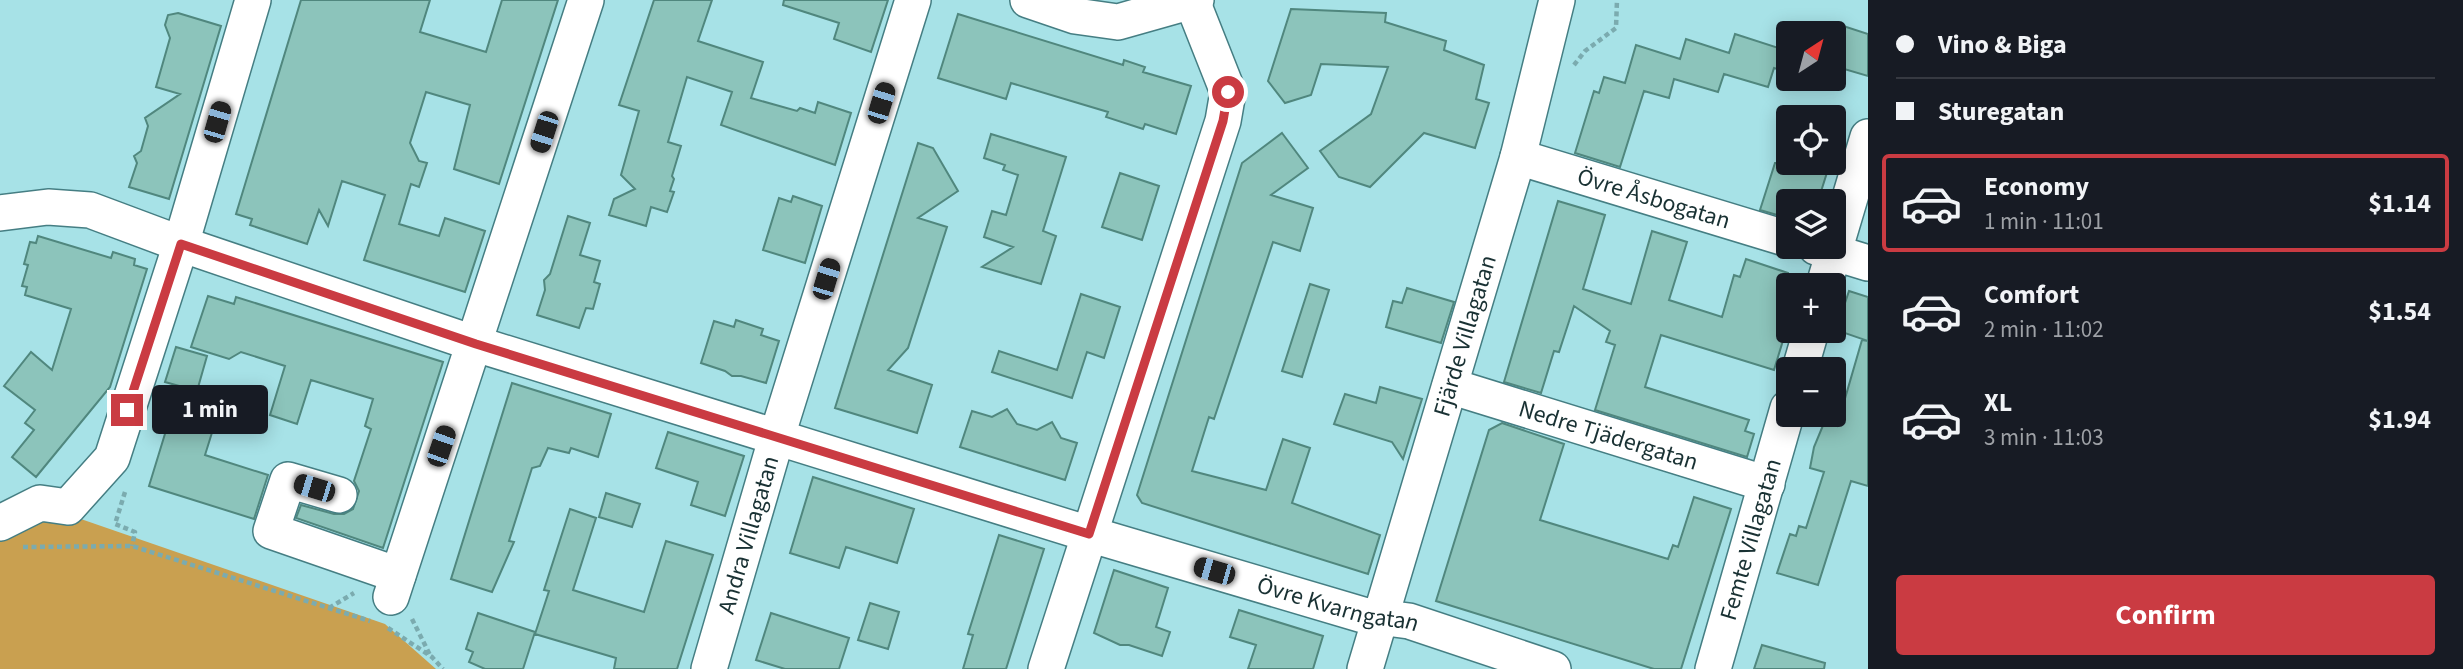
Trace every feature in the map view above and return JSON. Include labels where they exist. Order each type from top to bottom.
[{"type":"street","points":[[6,537],[40,503],[68,507],[112,458],[181,244],[253,0]]},
{"type":"street","points":[[339,495],[288,480],[271,531],[394,586],[476,344],[586,0]]},
{"type":"street","name":"Andra Villagatan","points":[[709,669],[777,436],[913,0]]},
{"type":"street","points":[[1028,0],[1075,16],[1118,22],[1194,0],[1228,92],[1223,121],[1046,669]]},
{"type":"street","name":"Fjärde Villagatan","points":[[1365,669],[1383,618],[1518,157],[1557,0]]},
{"type":"street","points":[[1846,194],[1868,137]]},
{"type":"street","name":"Övre Åsbogatan","points":[[1518,157],[1776,235]]},
{"type":"street","name":"Övre Kvarngatan","points":[[0,213],[48,207],[90,210],[181,244],[476,344],[1089,534],[1363,615],[1409,621],[1553,669]]},
{"type":"street","points":[[1846,256],[1868,263]]},
{"type":"street","name":"Nedre Tjädergatan","points":[[1450,386],[1767,484]]},
{"type":"street","name":"Femte Villagatan","points":[[1713,669],[1783,427]]},
{"type":"path","points":[[129,481],[114,524],[135,532],[132,546]]},
{"type":"path","points":[[6,537],[23,547],[132,546],[382,625],[431,656],[443,669]]},
{"type":"path","points":[[394,586],[431,656]]},
{"type":"shaded area","points":[[0,505],[49,508],[385,624],[436,669],[0,669]]},
{"type":"building","points":[[301,0],[430,0],[420,32],[486,52],[502,0],[558,0],[499,184],[454,169],[470,105],[426,92],[410,143],[419,161],[427,163],[419,187],[411,184],[399,224],[439,236],[445,218],[485,231],[465,292],[364,260],[385,195],[342,181],[328,226],[319,210],[307,244],[250,225],[252,219],[236,214]]},
{"type":"building","points":[[654,0],[712,0],[698,41],[763,62],[751,98],[797,111],[800,108],[815,113],[818,102],[851,113],[835,165],[721,125],[732,92],[687,77],[668,142],[681,146],[672,176],[674,179],[670,191],[674,192],[667,212],[651,207],[646,226],[609,215],[614,199],[635,189],[621,175],[639,111],[619,105]]},
{"type":"building","points":[[784,0],[888,0],[871,52],[834,39],[839,23],[783,5]]},
{"type":"building","points":[[1291,9],[1386,13],[1385,22],[1446,41],[1444,50],[1484,65],[1476,99],[1489,103],[1475,148],[1424,133],[1370,187],[1339,177],[1320,151],[1371,114],[1388,67],[1321,64],[1311,95],[1285,103],[1268,81]]},
{"type":"building","points":[[178,13],[221,26],[169,199],[129,187],[137,163],[134,156],[141,151],[148,126],[145,118],[180,94],[156,87],[170,38],[165,25],[168,15]]},
{"type":"building","points":[[958,14],[1123,65],[1124,60],[1145,67],[1143,72],[1191,86],[1176,134],[1145,124],[1143,129],[1106,117],[1108,112],[1011,83],[1006,99],[938,78]]},
{"type":"building","points":[[1846,27],[1868,34],[1868,76],[1846,70]]},
{"type":"building","points":[[1735,34],[1776,47],[1776,69],[1768,87],[1724,74],[1718,92],[1674,79],[1669,98],[1644,91],[1620,167],[1575,153],[1594,91],[1599,93],[1604,77],[1625,83],[1636,45],[1680,59],[1686,39],[1729,53]]},
{"type":"building","points":[[1282,133],[1308,168],[1271,195],[1313,208],[1300,251],[1273,242],[1214,419],[1209,417],[1192,471],[1266,490],[1283,439],[1310,448],[1292,503],[1380,535],[1368,574],[1142,503],[1137,495],[1242,163]]},
{"type":"building","points":[[991,134],[1066,157],[1043,231],[1056,236],[1041,284],[982,267],[1013,247],[984,237],[992,211],[1006,215],[1018,175],[1003,170],[1005,165],[984,158]]},
{"type":"building","points":[[918,143],[933,148],[958,191],[918,218],[947,227],[908,348],[888,370],[932,385],[917,433],[835,408]]},
{"type":"building","points":[[1775,163],[1776,175],[1826,175],[1822,189],[1776,189],[1776,215],[1760,210]]},
{"type":"building","points":[[1120,173],[1159,186],[1142,240],[1102,227]]},
{"type":"building","points":[[793,196],[822,206],[805,263],[763,250],[779,198],[791,202]]},
{"type":"building","points":[[1558,201],[1605,215],[1583,289],[1631,304],[1652,231],[1687,242],[1669,300],[1722,317],[1734,275],[1740,277],[1746,259],[1788,273],[1776,273],[1776,343],[1782,343],[1774,370],[1661,335],[1645,387],[1749,420],[1745,431],[1754,434],[1747,457],[1595,410],[1615,345],[1606,342],[1610,331],[1574,306],[1559,352],[1554,351],[1541,393],[1504,382]]},
{"type":"building","points":[[568,216],[590,223],[580,255],[600,261],[594,282],[600,284],[593,309],[586,308],[579,328],[537,315],[545,290],[544,280],[550,274]]},
{"type":"building","points":[[38,236],[111,258],[113,252],[135,259],[134,265],[147,269],[110,387],[36,477],[12,457],[34,430],[25,423],[35,410],[4,386],[31,352],[52,370],[71,309],[25,295],[27,287],[22,286],[28,265],[24,264],[30,242],[36,243]]},
{"type":"building","points":[[1310,284],[1329,290],[1302,377],[1282,371]]},
{"type":"building","points":[[1407,288],[1454,302],[1441,343],[1386,327],[1393,301],[1402,303]]},
{"type":"building","points":[[1849,291],[1868,297],[1868,341],[1846,333],[1846,300]]},
{"type":"building","points":[[1081,294],[1120,307],[1104,358],[1087,352],[1072,398],[992,372],[999,351],[1057,370]]},
{"type":"building","points":[[208,296],[234,304],[236,297],[443,362],[383,548],[296,518],[301,505],[334,514],[344,514],[353,509],[359,491],[354,481],[371,429],[365,426],[373,399],[311,380],[297,424],[270,415],[285,366],[241,352],[229,359],[191,347]]},
{"type":"building","points":[[736,320],[763,329],[761,335],[779,341],[766,383],[732,376],[701,363],[714,321],[734,327]]},
{"type":"building","points":[[1862,340],[1868,341],[1868,486],[1851,481],[1818,585],[1777,573],[1790,534],[1796,536],[1799,526],[1806,528],[1824,472],[1810,468],[1814,447],[1822,427],[1846,427],[1846,395]]},
{"type":"building","points":[[176,347],[207,356],[197,391],[165,382]]},
{"type":"building","points":[[512,383],[611,414],[598,457],[571,448],[569,453],[548,448],[540,466],[532,468],[509,541],[514,542],[492,592],[451,579]]},
{"type":"building","points":[[1380,387],[1422,399],[1403,459],[1392,442],[1334,424],[1345,394],[1376,403]]},
{"type":"building","points":[[1007,409],[1017,424],[1037,430],[1052,422],[1061,438],[1077,443],[1065,480],[960,447],[972,411],[992,417]]},
{"type":"building","points":[[172,411],[215,423],[205,455],[268,475],[254,519],[149,486]]},
{"type":"building","points":[[1502,423],[1564,444],[1540,520],[1668,559],[1673,545],[1678,547],[1694,497],[1731,509],[1681,669],[1654,669],[1436,601],[1489,430]]},
{"type":"building","points":[[668,432],[744,456],[725,516],[691,505],[698,482],[656,468]]},
{"type":"building","points":[[813,477],[914,509],[897,563],[846,547],[839,568],[790,553]]},
{"type":"building","points":[[606,493],[640,504],[632,527],[599,517]]},
{"type":"building","points":[[570,509],[596,518],[573,590],[644,612],[666,541],[713,555],[677,669],[614,669],[616,658],[535,634],[549,591],[544,590]]},
{"type":"building","points":[[999,535],[1044,549],[1006,669],[963,669],[973,635],[968,634]]},
{"type":"building","points":[[1114,570],[1168,588],[1156,627],[1170,632],[1162,656],[1129,645],[1120,645],[1094,633]]},
{"type":"building","points":[[870,603],[899,612],[888,649],[858,640]]},
{"type":"building","points":[[1239,610],[1323,636],[1313,669],[1248,669],[1256,645],[1230,637]]},
{"type":"building","points":[[478,613],[535,632],[523,669],[485,669],[469,662],[473,652],[466,649]]},
{"type":"building","points":[[771,613],[849,638],[839,669],[785,669],[756,660]]},
{"type":"building","points":[[1762,645],[1825,663],[1824,669],[1754,669]]},
{"type":"route","points":[[127,410],[181,244],[476,344],[1089,534],[1223,121],[1228,92]]}]
